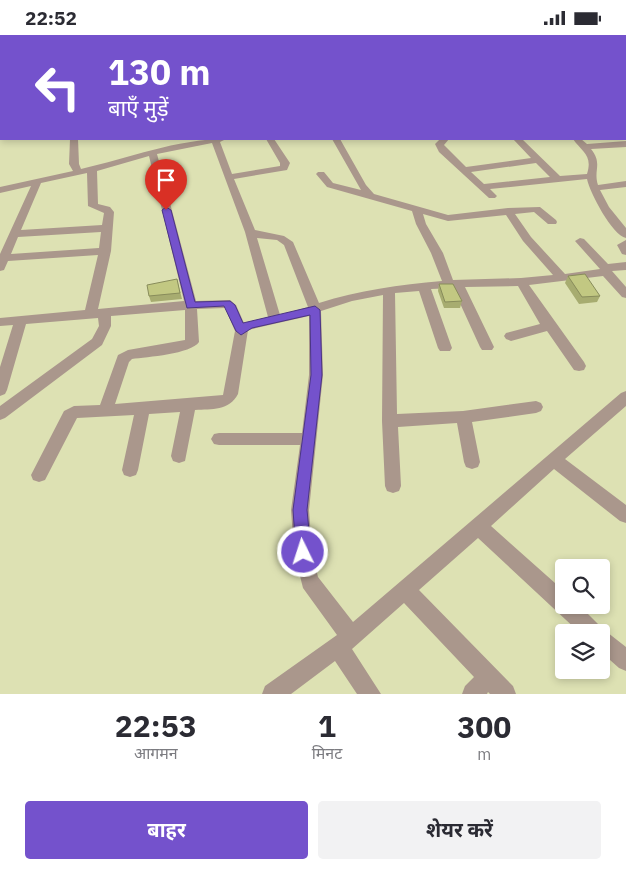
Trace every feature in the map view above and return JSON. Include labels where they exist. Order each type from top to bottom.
[{"type":"street","points":[[74,140],[74,163],[78,172]]},
{"type":"street","points":[[0,190],[92,169],[152,152],[219,140],[228,177],[250,232],[275,320]]},
{"type":"street","points":[[228,177],[284,168],[285,163],[271,140]]},
{"type":"street","points":[[337,140],[362,186],[371,196]]},
{"type":"street","points":[[441,140],[439,147],[492,196]]},
{"type":"street","points":[[518,140],[556,178]]},
{"type":"street","points":[[578,140],[591,155],[594,163],[591,176],[595,188],[610,217],[626,235]]},
{"type":"street","points":[[584,147],[626,144]]},
{"type":"street","points":[[106,410],[123,359],[128,355],[184,346],[192,342],[191,305],[152,152]]},
{"type":"street","points":[[464,170],[537,160]]},
{"type":"street","points":[[0,414],[97,343],[105,326],[97,313],[109,210],[93,206],[92,169]]},
{"type":"street","points":[[321,174],[330,185],[448,218],[536,209],[552,222]]},
{"type":"street","points":[[482,187],[556,178],[591,176]]},
{"type":"street","points":[[2,262],[37,182]]},
{"type":"street","points":[[595,188],[626,184]]},
{"type":"street","points":[[417,209],[421,224],[487,347]]},
{"type":"street","points":[[508,211],[527,239],[562,278]]},
{"type":"street","points":[[15,234],[108,228]]},
{"type":"street","points":[[250,232],[256,235],[277,236],[285,239],[289,244],[315,310],[316,375],[310,439],[300,510],[303,552],[310,581],[370,694]]},
{"type":"street","points":[[580,241],[626,294]]},
{"type":"street","points":[[626,243],[622,245],[626,252]]},
{"type":"street","points":[[2,262],[105,251]]},
{"type":"street","points":[[241,331],[244,327],[250,325],[315,310],[350,297],[389,290],[453,284],[521,282],[562,278],[626,266]]},
{"type":"street","points":[[521,282],[579,367]]},
{"type":"street","points":[[424,287],[445,348]]},
{"type":"street","points":[[389,290],[390,421],[393,486]]},
{"type":"street","points":[[0,322],[226,303],[230,305],[241,331],[231,394],[228,399],[223,402],[188,406],[80,411],[69,415],[40,475]]},
{"type":"street","points":[[0,391],[21,320]]},
{"type":"street","points":[[511,336],[544,328],[547,326],[546,320]]},
{"type":"street","points":[[273,694],[344,642],[626,397]]},
{"type":"street","points":[[179,456],[188,406]]},
{"type":"street","points":[[390,421],[462,417],[536,407]]},
{"type":"street","points":[[130,469],[143,409]]},
{"type":"street","points":[[462,417],[472,462]]},
{"type":"street","points":[[219,439],[310,439]]},
{"type":"street","points":[[554,459],[626,515]]},
{"type":"street","points":[[478,526],[555,597]]},
{"type":"street","points":[[574,614],[585,624]]},
{"type":"street","points":[[610,646],[626,661]]},
{"type":"street","points":[[473,694],[488,676]]},
{"type":"lane","points":[[405,590],[505,694]]},
{"type":"building","points":[[585,274],[600,296],[582,297],[568,276]]},
{"type":"building","points":[[177,279],[180,293],[149,296],[147,285]]},
{"type":"building","points":[[439,284],[453,284],[462,301],[445,302]]},
{"type":"route","points":[[166,210],[191,305],[222,302],[230,305],[241,331],[244,327],[250,325],[315,310],[316,375],[313,415],[300,510],[303,552]]}]
